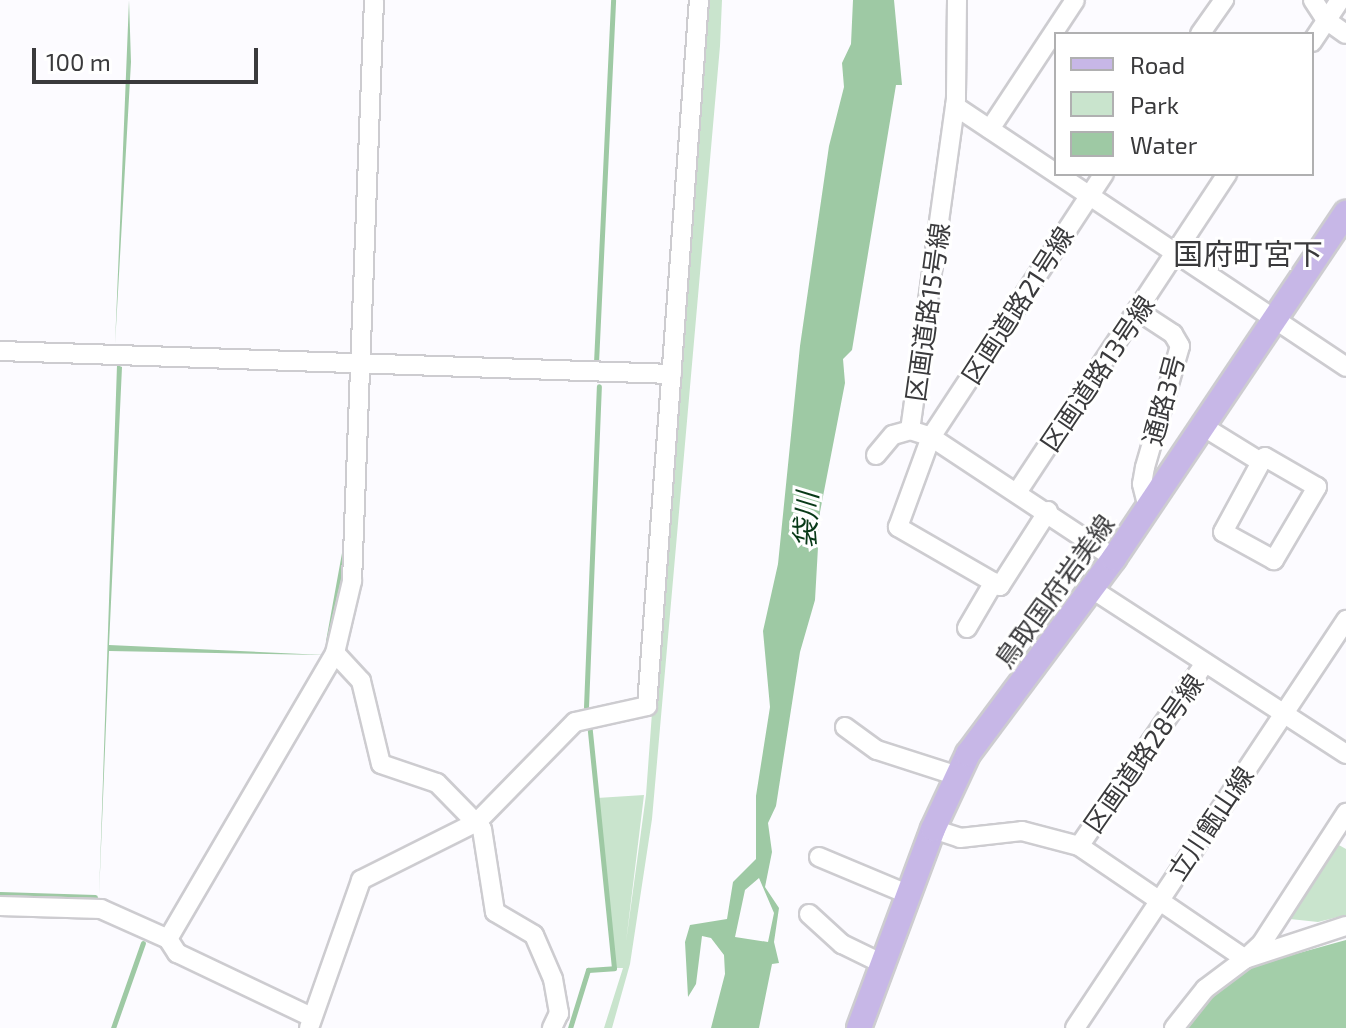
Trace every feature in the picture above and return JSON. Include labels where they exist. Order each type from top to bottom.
[{"type":"main road","name":"鳥取国府岩美線","points":[[859,1028],[955,775],[1114,558],[1346,213]]},
{"type":"street","points":[[168,939],[335,653],[352,581],[374,0]]},
{"type":"street","points":[[0,906],[101,909],[168,939],[177,953],[310,1022],[361,880],[477,822],[575,722],[647,706],[699,0]]},
{"type":"street","name":"区画道路15号線","points":[[957,0],[955,106],[910,430],[931,437],[1018,491],[1114,558]]},
{"type":"street","points":[[990,129],[1075,0]]},
{"type":"street","points":[[1201,32],[1224,0]]},
{"type":"street","points":[[1313,0],[1326,20],[1346,34]]},
{"type":"street","points":[[1314,39],[1340,0]]},
{"type":"street","points":[[955,106],[1054,173]]},
{"type":"street","points":[[1059,176],[1346,367]]},
{"type":"street","name":"区画道路21号線","points":[[994,582],[898,527],[931,437],[1103,176]]},
{"type":"street","name":"区画道路13号線","points":[[1018,491],[1226,176]]},
{"type":"street","name":"通路3号","points":[[1138,311],[1173,334],[1180,346],[1145,467],[1142,484],[1148,508]]},
{"type":"street","points":[[0,351],[672,374]]},
{"type":"street","points":[[1204,427],[1261,462]]},
{"type":"street","points":[[876,455],[893,435],[910,430]]},
{"type":"street","points":[[1265,457],[1317,487],[1274,560],[1223,532],[1261,462],[1265,457]]},
{"type":"street","points":[[967,628],[994,582],[1000,586],[1048,511]]},
{"type":"street","points":[[1092,589],[1346,754]]},
{"type":"street","name":"立川甑山線","points":[[1075,1028],[1346,620]]},
{"type":"street","points":[[335,653],[361,681],[381,764],[437,783],[477,822],[493,875],[495,912],[534,935],[553,979],[559,1013],[552,1028]]},
{"type":"street","name":"区画道路28号線","points":[[1205,663],[1079,846],[1245,959]]},
{"type":"street","points":[[845,727],[877,750],[955,775]]},
{"type":"street","points":[[1174,1028],[1205,989],[1262,943],[1340,838],[1346,813]]},
{"type":"street","points":[[933,829],[960,838],[1022,831],[1079,846]]},
{"type":"street","points":[[819,857],[910,895]]},
{"type":"street","points":[[809,914],[842,944],[883,964]]},
{"type":"street","points":[[1245,959],[1346,926]]},
{"type":"green space","points":[[704,0],[722,0],[720,46],[652,819],[630,964],[612,1028],[604,1028],[623,968],[615,968],[597,798],[644,795],[626,942],[646,795]]},
{"type":"green space","points":[[1337,844],[1346,849],[1346,915],[1318,922],[1290,919]]},
{"type":"shaded area","points":[[1346,940],[1346,1028],[1178,1028],[1230,972]]},
{"type":"water","points":[[129,0],[131,62],[115,345],[120,223]]},
{"type":"water","name":"袋川","points":[[853,0],[894,0],[902,85],[896,85],[852,350],[843,359],[845,383],[820,512],[815,600],[800,652],[776,806],[768,823],[772,852],[765,887],[779,908],[774,942],[779,963],[772,964],[759,1028],[711,1028],[725,974],[724,955],[711,938],[702,936],[696,984],[688,997],[685,942],[690,925],[727,919],[733,882],[756,859],[756,796],[770,707],[763,631],[778,564],[800,346],[829,146],[844,87],[842,63],[851,44]],"holes":[[[759,878],[774,913],[768,942],[735,937],[745,890]]]},
{"type":"water","points":[[117,365],[122,367],[109,645],[324,655],[109,651],[99,897]]},
{"type":"waterway","points":[[596,363],[613,0]]},
{"type":"waterway","points":[[586,707],[599,386]]},
{"type":"waterway","points":[[328,641],[345,547]]},
{"type":"waterway","points":[[570,1028],[588,970],[614,968],[589,723]]},
{"type":"waterway","points":[[0,894],[95,897]]},
{"type":"waterway","points":[[113,1028],[143,943]]},
{"type":"district","name":"国府町宮下","points":[[1248,253]]}]
